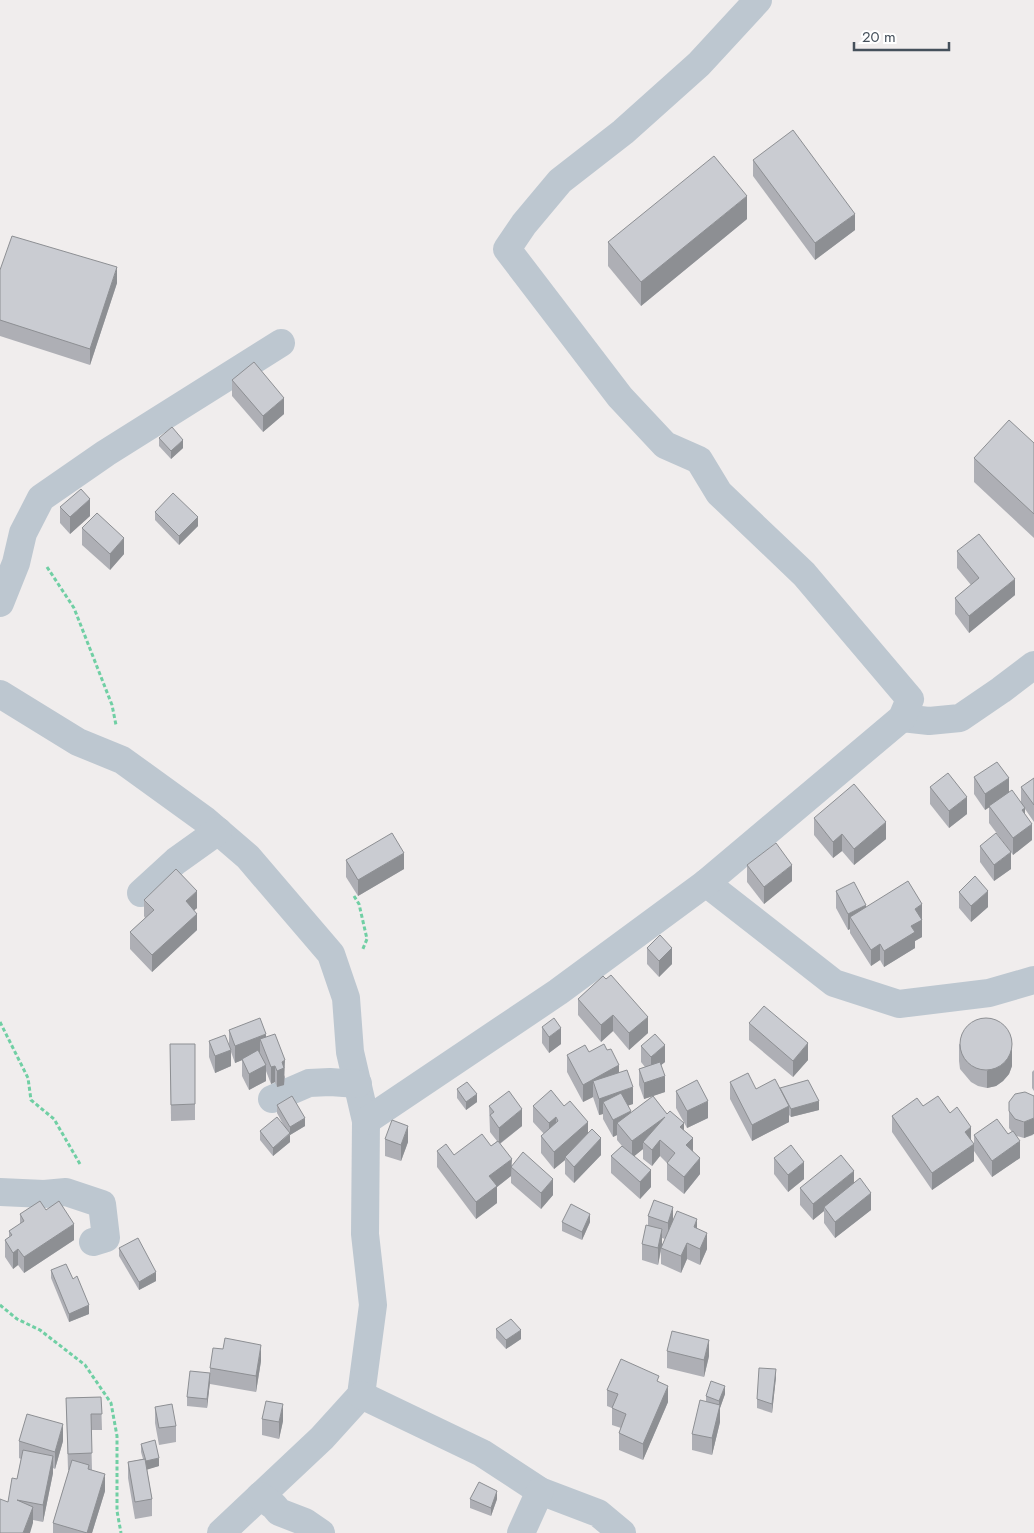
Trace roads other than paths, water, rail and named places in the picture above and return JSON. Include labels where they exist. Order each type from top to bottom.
[{"type":"street","points":[[366,1121],[558,992],[706,883],[902,718],[910,699],[804,574],[719,493],[699,460],[665,445],[620,397],[507,249],[524,224],[560,181],[623,132],[699,64],[758,0]]},
{"type":"street","points":[[0,603],[16,563],[23,533],[41,498],[106,453],[281,343]]},
{"type":"street","points":[[902,718],[929,721],[960,718],[1002,690],[1034,665]]},
{"type":"street","points":[[0,694],[78,742],[122,760],[205,820],[248,857],[331,954],[346,998],[350,1052],[366,1121],[365,1234],[372,1305],[361,1396],[322,1438],[221,1533]]},
{"type":"street","points":[[141,893],[176,861],[218,831]]},
{"type":"street","points":[[706,883],[834,983],[899,1004],[989,992],[1034,980]]},
{"type":"street","points":[[272,1099],[308,1083],[358,1084]]},
{"type":"street","points":[[0,1192],[44,1194],[66,1192],[102,1204],[106,1238],[93,1242]]},
{"type":"street","points":[[361,1396],[482,1453],[540,1491],[598,1513],[622,1533]]},
{"type":"street","points":[[521,1533],[540,1491]]},
{"type":"street","points":[[260,1496],[279,1512],[305,1522],[321,1533]]}]
